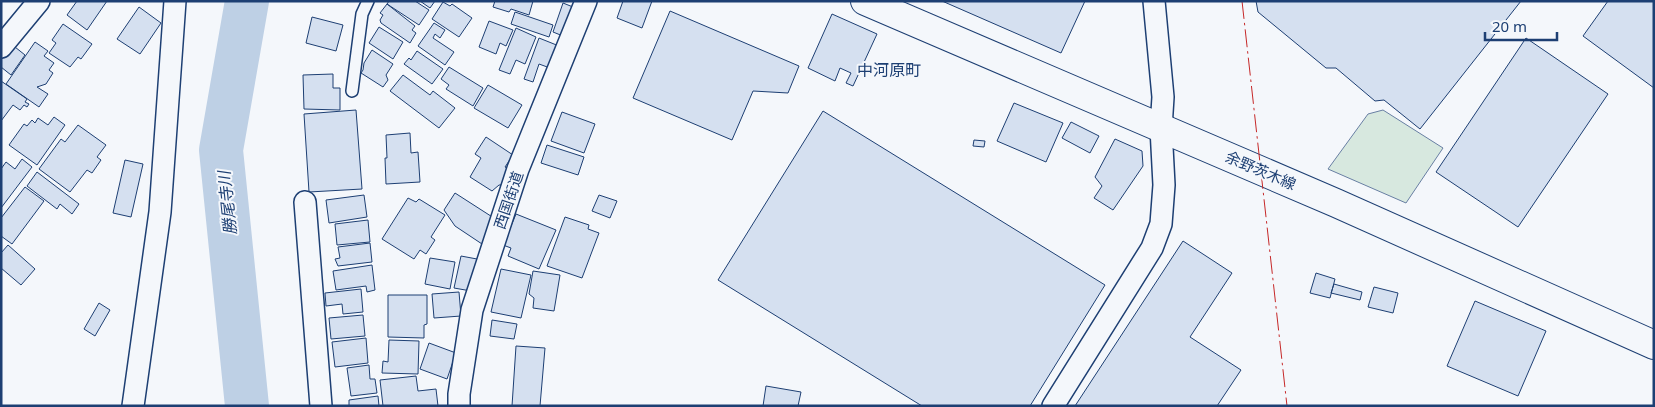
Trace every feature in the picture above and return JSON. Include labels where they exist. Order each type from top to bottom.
[{"type":"main road","name":"余野茨木線","points":[[865,1],[1336,203],[1654,345]]},
{"type":"street","points":[[1,47],[39,1]]},
{"type":"street","points":[[133,406],[160,212],[175,1]]},
{"type":"street","name":"西国街道","points":[[459,406],[459,394],[472,310],[518,169],[586,1]]},
{"type":"street","points":[[1053,406],[1152,248],[1161,224],[1164,185],[1161,128],[1163,97],[1154,1]]},
{"type":"street","points":[[304,202],[321,406]]},
{"type":"lane","points":[[352,90],[362,14],[368,1]]},
{"type":"shaded area","points":[[1383,110],[1443,148],[1406,203],[1328,169],[1368,114]]},
{"type":"building","points":[[77,1],[107,1],[87,30],[67,15]]},
{"type":"building","points":[[389,1],[415,1],[429,10],[419,25],[387,4]]},
{"type":"building","points":[[420,1],[435,1],[430,8]]},
{"type":"building","points":[[495,1],[533,1],[529,15],[511,9],[509,12],[493,7]]},
{"type":"building","points":[[623,1],[652,1],[642,28],[617,18]]},
{"type":"building","points":[[942,1],[1085,1],[1061,53]]},
{"type":"building","points":[[1256,1],[1521,1],[1420,129],[1384,100],[1375,101],[1336,68],[1326,68],[1258,12]]},
{"type":"building","points":[[1608,1],[1654,1],[1654,88],[1583,36]]},
{"type":"building","points":[[443,2],[450,6],[452,4],[472,18],[459,37],[432,19]]},
{"type":"building","points":[[563,3],[573,7],[563,36],[553,32]]},
{"type":"building","points":[[387,4],[415,26],[412,30],[416,33],[410,43],[381,23],[380,20],[383,15],[380,13]]},
{"type":"building","points":[[139,7],[161,23],[140,54],[117,39]]},
{"type":"building","points":[[670,11],[799,66],[788,93],[753,91],[732,140],[633,98]]},
{"type":"building","points":[[515,12],[553,25],[549,37],[511,24]]},
{"type":"building","points":[[832,14],[877,34],[853,86],[846,83],[851,73],[840,68],[835,81],[808,68]]},
{"type":"building","points":[[312,17],[343,25],[336,51],[306,43]]},
{"type":"building","points":[[489,21],[513,30],[506,46],[500,43],[496,54],[479,47]]},
{"type":"building","points":[[434,23],[445,30],[440,38],[435,34],[433,38],[454,52],[445,65],[418,46]]},
{"type":"building","points":[[63,24],[92,44],[81,59],[78,57],[70,67],[49,53],[56,43],[52,40]]},
{"type":"building","points":[[379,27],[403,42],[393,59],[369,43]]},
{"type":"building","points":[[516,28],[536,37],[525,64],[516,60],[510,74],[499,70]]},
{"type":"building","points":[[539,38],[559,46],[550,68],[539,64],[533,82],[524,79]]},
{"type":"building","points":[[1526,38],[1608,94],[1518,227],[1436,172]]},
{"type":"building","points":[[35,42],[48,51],[44,56],[54,63],[49,70],[53,73],[46,84],[37,87],[48,94],[39,107],[6,84]]},
{"type":"building","points":[[10,43],[25,55],[11,75],[1,67],[1,55]]},
{"type":"building","points":[[372,50],[393,64],[386,75],[388,80],[383,87],[361,73],[364,63]]},
{"type":"building","points":[[417,51],[443,69],[432,84],[404,64],[409,58],[411,60]]},
{"type":"building","points":[[449,67],[483,88],[473,106],[446,89],[449,85],[441,79]]},
{"type":"building","points":[[333,74],[333,88],[340,88],[340,110],[304,109],[303,75]]},
{"type":"building","points":[[403,75],[430,95],[433,91],[455,108],[439,128],[390,91]]},
{"type":"building","points":[[1,81],[27,99],[25,102],[29,104],[27,107],[24,105],[20,110],[13,105],[1,121]]},
{"type":"building","points":[[488,85],[522,105],[508,128],[474,108]]},
{"type":"building","points":[[1014,103],[1063,123],[1046,162],[997,141]]},
{"type":"building","points":[[356,110],[362,189],[309,192],[304,114]]},
{"type":"building","points":[[823,111],[1105,285],[1030,406],[922,406],[718,280]]},
{"type":"building","points":[[562,112],[595,124],[584,153],[551,141]]},
{"type":"building","points":[[54,117],[65,125],[37,165],[9,145],[24,124],[27,126],[32,120],[35,123],[38,118],[48,125]]},
{"type":"building","points":[[1071,122],[1099,136],[1090,153],[1062,138]]},
{"type":"building","points":[[78,125],[106,145],[97,157],[101,160],[92,173],[87,170],[70,192],[39,169],[61,139],[65,142]]},
{"type":"building","points":[[410,133],[411,153],[418,152],[420,182],[386,184],[386,135]]},
{"type":"building","points":[[486,137],[513,155],[505,167],[512,171],[503,185],[499,185],[492,191],[470,177],[481,158],[475,154]]},
{"type":"building","points":[[1115,139],[1142,151],[1143,166],[1113,210],[1094,198],[1102,186],[1095,177]]},
{"type":"building","points":[[974,140],[985,141],[984,147],[973,146]]},
{"type":"building","points":[[547,145],[584,157],[578,175],[541,163]]},
{"type":"building","points":[[22,159],[32,167],[1,208],[1,169],[6,162],[15,169]]},
{"type":"building","points":[[125,160],[143,164],[131,217],[113,213]]},
{"type":"building","points":[[37,172],[79,204],[72,214],[60,204],[57,209],[27,186]]},
{"type":"building","points":[[25,187],[44,201],[12,244],[1,236],[1,218]]},
{"type":"building","points":[[455,193],[497,220],[482,244],[455,226],[444,210]]},
{"type":"building","points":[[364,195],[367,217],[329,223],[326,200]]},
{"type":"building","points":[[599,195],[617,201],[610,218],[592,211]]},
{"type":"building","points":[[408,198],[416,202],[419,199],[445,215],[431,237],[435,240],[426,254],[420,250],[414,259],[382,239]]},
{"type":"building","points":[[516,214],[556,230],[539,269],[508,256],[511,248],[503,245]]},
{"type":"building","points":[[565,217],[589,225],[588,229],[599,233],[582,278],[547,266]]},
{"type":"building","points":[[368,220],[370,242],[337,245],[335,224]]},
{"type":"building","points":[[1183,241],[1232,273],[1190,337],[1241,370],[1217,406],[1075,406]]},
{"type":"building","points":[[370,243],[372,262],[338,266],[335,259],[340,258],[338,247]]},
{"type":"building","points":[[8,245],[35,269],[21,285],[1,268],[1,253]]},
{"type":"building","points":[[461,256],[477,259],[471,291],[454,288]]},
{"type":"building","points":[[430,258],[455,262],[450,289],[425,284]]},
{"type":"building","points":[[372,265],[375,290],[367,292],[366,286],[336,290],[333,271]]},
{"type":"building","points":[[501,269],[531,275],[521,318],[491,312]]},
{"type":"building","points":[[533,271],[560,275],[554,311],[533,308],[534,298],[529,294]]},
{"type":"building","points":[[1316,273],[1335,279],[1330,298],[1310,293]]},
{"type":"building","points":[[1334,284],[1362,292],[1360,300],[1331,293]]},
{"type":"building","points":[[1374,287],[1398,293],[1393,313],[1368,307]]},
{"type":"building","points":[[361,289],[363,312],[343,314],[342,304],[326,306],[325,293]]},
{"type":"building","points":[[459,292],[461,316],[434,318],[432,294]]},
{"type":"building","points":[[388,295],[427,295],[427,324],[424,325],[424,338],[388,337]]},
{"type":"building","points":[[1475,301],[1546,331],[1518,396],[1447,366]]},
{"type":"building","points":[[99,303],[110,310],[95,336],[84,329]]},
{"type":"building","points":[[363,315],[365,336],[331,339],[329,318]]},
{"type":"building","points":[[492,320],[517,324],[514,339],[490,336]]},
{"type":"building","points":[[366,338],[368,363],[335,367],[332,342]]},
{"type":"building","points":[[389,340],[419,341],[418,374],[382,373],[383,361],[388,362]]},
{"type":"building","points":[[429,343],[456,353],[447,379],[420,369]]},
{"type":"building","points":[[516,346],[545,348],[540,406],[512,406]]},
{"type":"building","points":[[369,365],[370,379],[375,379],[377,393],[351,396],[347,368]]},
{"type":"building","points":[[416,376],[418,391],[436,389],[438,406],[383,406],[380,380]]},
{"type":"building","points":[[766,386],[801,392],[798,406],[763,406]]},
{"type":"building","points":[[378,396],[379,406],[349,406],[349,400]]},
{"type":"waterway","name":"勝尾寺川","points":[[247,1],[221,150],[247,406]]},
{"type":"power","points":[[1242,1],[1287,406]]},
{"type":"district","name":"中河原町","points":[[889,70]]}]
